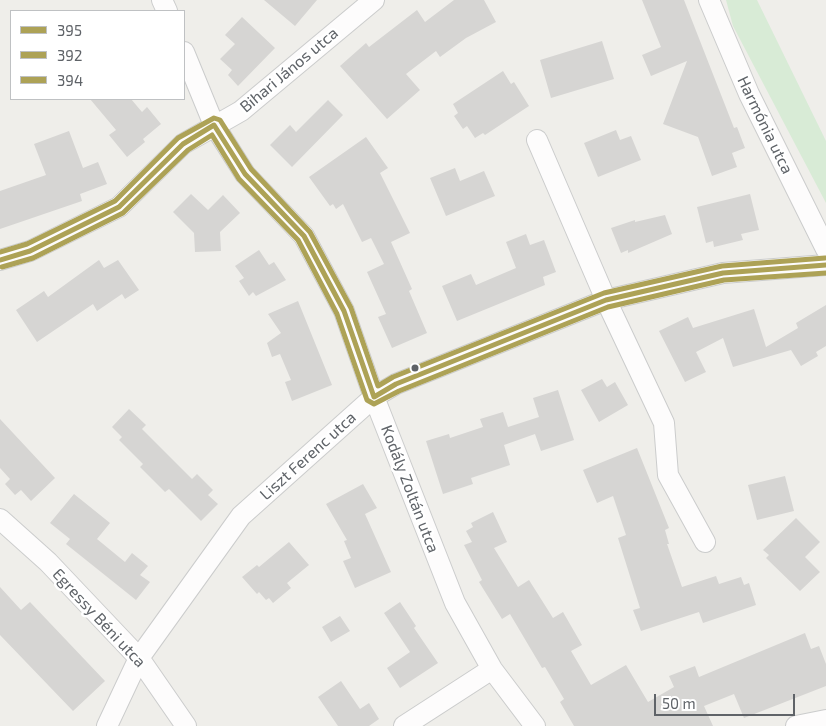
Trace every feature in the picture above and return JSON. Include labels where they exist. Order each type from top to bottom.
[{"type":"street","name":"Bihari János utca","points":[[0,260],[30,251],[119,208],[183,144],[241,111],[374,0]]},
{"type":"street","name":"Harmónia utca","points":[[709,0],[749,94],[826,248]]},
{"type":"street","name":"Kodály Zoltán utca","points":[[185,54],[214,125],[244,174],[304,236],[344,311],[374,398],[455,603],[492,669],[535,726]]},
{"type":"street","points":[[537,140],[606,300],[664,423],[668,475],[705,542]]},
{"type":"street","name":"Liszt Ferenc utca","points":[[107,726],[139,658],[241,516],[374,398],[396,384],[606,300],[723,273],[826,265]]},
{"type":"street","name":"Egressy Béni utca","points":[[0,519],[48,562],[139,658],[186,726]]},
{"type":"street","points":[[404,726],[492,669]]},
{"type":"street","points":[[796,726],[826,720]]},
{"type":"green space","points":[[726,0],[757,0],[826,141],[826,203],[733,26]]},
{"type":"building","points":[[264,0],[317,0],[295,26]]},
{"type":"building","points":[[454,0],[484,0],[496,22],[466,38],[440,57],[436,51],[406,74],[420,90],[387,119],[340,66],[366,43],[369,47],[417,10],[425,22]]},
{"type":"building","points":[[642,0],[684,0],[734,128],[737,127],[745,148],[732,153],[737,167],[712,176],[698,137],[663,124],[687,61],[651,76],[642,55],[661,47]]},
{"type":"building","points":[[242,17],[275,48],[238,86],[228,75],[232,70],[220,59],[235,44],[225,35]]},
{"type":"building","points":[[602,41],[614,79],[551,98],[540,60]]},
{"type":"building","points":[[503,71],[511,84],[514,82],[529,106],[485,135],[483,133],[475,138],[467,126],[463,129],[454,116],[458,113],[453,104]]},
{"type":"building","points":[[91,100],[132,100],[142,112],[147,107],[161,124],[143,139],[145,142],[127,157],[109,135],[116,130]]},
{"type":"building","points":[[328,100],[343,115],[292,167],[270,145],[290,125],[296,132]]},
{"type":"building","points":[[616,130],[620,140],[631,136],[641,160],[598,177],[584,143]]},
{"type":"building","points":[[69,131],[83,168],[98,162],[107,184],[80,194],[82,201],[0,229],[0,191],[46,175],[34,144]]},
{"type":"building","points":[[366,137],[388,168],[380,173],[410,233],[391,242],[412,289],[409,291],[427,333],[392,348],[378,317],[386,314],[367,272],[384,264],[371,238],[362,242],[343,204],[336,209],[333,204],[330,206],[309,177]]},
{"type":"building","points":[[455,168],[460,181],[484,171],[495,196],[446,216],[430,178]]},
{"type":"building","points":[[191,194],[208,210],[223,195],[240,213],[220,232],[221,251],[195,252],[194,233],[173,212]]},
{"type":"building","points":[[750,194],[759,230],[741,234],[743,240],[714,247],[713,241],[706,243],[697,207]]},
{"type":"building","points":[[665,215],[672,234],[628,253],[628,250],[621,253],[611,228],[635,220],[635,222]]},
{"type":"building","points":[[526,234],[530,245],[544,240],[556,272],[543,277],[545,285],[457,321],[442,286],[471,274],[476,285],[516,268],[506,242]]},
{"type":"building","points":[[259,250],[269,265],[274,262],[286,280],[256,296],[253,292],[249,296],[239,281],[244,278],[235,266]]},
{"type":"building","points":[[99,260],[104,268],[118,260],[139,290],[125,299],[122,294],[97,311],[93,304],[37,342],[16,310],[44,291],[48,297]]},
{"type":"building","points":[[298,301],[332,385],[292,401],[285,382],[291,380],[280,354],[272,357],[267,343],[281,333],[268,314]]},
{"type":"building","points":[[826,305],[826,346],[816,352],[818,356],[801,366],[791,350],[733,367],[723,338],[696,352],[706,372],[685,382],[659,331],[688,317],[693,328],[754,309],[766,347],[798,328],[796,323]]},
{"type":"building","points":[[602,379],[607,387],[615,382],[628,405],[599,422],[581,390]]},
{"type":"building","points":[[558,390],[574,440],[541,451],[535,434],[504,445],[510,465],[471,478],[473,484],[443,494],[426,441],[449,434],[450,438],[483,427],[480,419],[503,412],[508,427],[539,417],[533,398]]},
{"type":"building","points":[[129,409],[146,425],[142,429],[192,479],[197,474],[213,490],[208,495],[218,504],[201,521],[169,489],[165,492],[140,467],[143,464],[119,440],[122,437],[112,427]]},
{"type":"building","points":[[0,419],[55,478],[31,501],[21,490],[15,495],[5,484],[10,479],[0,468]]},
{"type":"building","points":[[637,448],[669,528],[665,530],[669,544],[667,544],[682,587],[716,576],[719,584],[741,577],[744,585],[749,583],[756,605],[703,623],[699,612],[641,631],[633,610],[640,608],[618,538],[626,535],[613,496],[597,503],[583,470]]},
{"type":"building","points":[[785,476],[794,511],[757,520],[748,485]]},
{"type":"building","points":[[363,484],[377,508],[365,514],[391,572],[355,588],[343,561],[351,558],[344,541],[347,540],[326,504]]},
{"type":"building","points":[[74,494],[110,523],[97,539],[125,562],[132,553],[148,566],[140,575],[150,582],[136,600],[66,544],[70,539],[50,523]]},
{"type":"building","points":[[493,512],[507,542],[494,548],[518,587],[529,580],[553,618],[563,612],[582,645],[571,651],[591,685],[626,665],[648,702],[674,687],[669,676],[695,666],[699,677],[805,633],[811,649],[819,646],[826,664],[826,686],[744,718],[734,694],[704,706],[713,726],[574,726],[560,702],[564,699],[545,667],[542,668],[510,614],[502,619],[479,582],[482,580],[464,545],[472,542],[466,531],[473,527],[471,523]]},
{"type":"building","points":[[796,518],[820,542],[805,557],[820,572],[800,591],[766,558],[769,555],[763,550]]},
{"type":"building","points":[[289,542],[309,565],[287,583],[291,588],[273,603],[269,598],[266,600],[259,592],[257,594],[242,577],[257,565],[259,567]]},
{"type":"building","points":[[0,587],[21,610],[30,602],[105,681],[73,711],[0,635]]},
{"type":"building","points":[[400,602],[416,626],[414,628],[438,663],[400,688],[387,668],[410,652],[384,613]]},
{"type":"building","points":[[340,616],[350,631],[331,642],[322,627]]},
{"type":"building","points":[[341,681],[360,709],[369,703],[379,719],[369,726],[338,726],[318,697]]},
{"type":"transit line","name":"394","points":[[0,252],[27,244],[115,201],[178,138],[214,118],[220,120],[251,169],[310,232],[351,308],[378,386],[393,377],[604,293],[722,266],[825,258]]},
{"type":"transit line","name":"395","points":[[0,260],[30,251],[119,207],[183,144],[214,125],[245,174],[304,236],[344,311],[374,397],[396,384],[606,300],[723,273],[826,265]]},
{"type":"transit line","name":"392","points":[[2,267],[33,258],[123,213],[188,150],[212,135],[239,179],[298,240],[337,314],[367,400],[374,404],[399,391],[608,307],[724,280],[826,273]]}]
